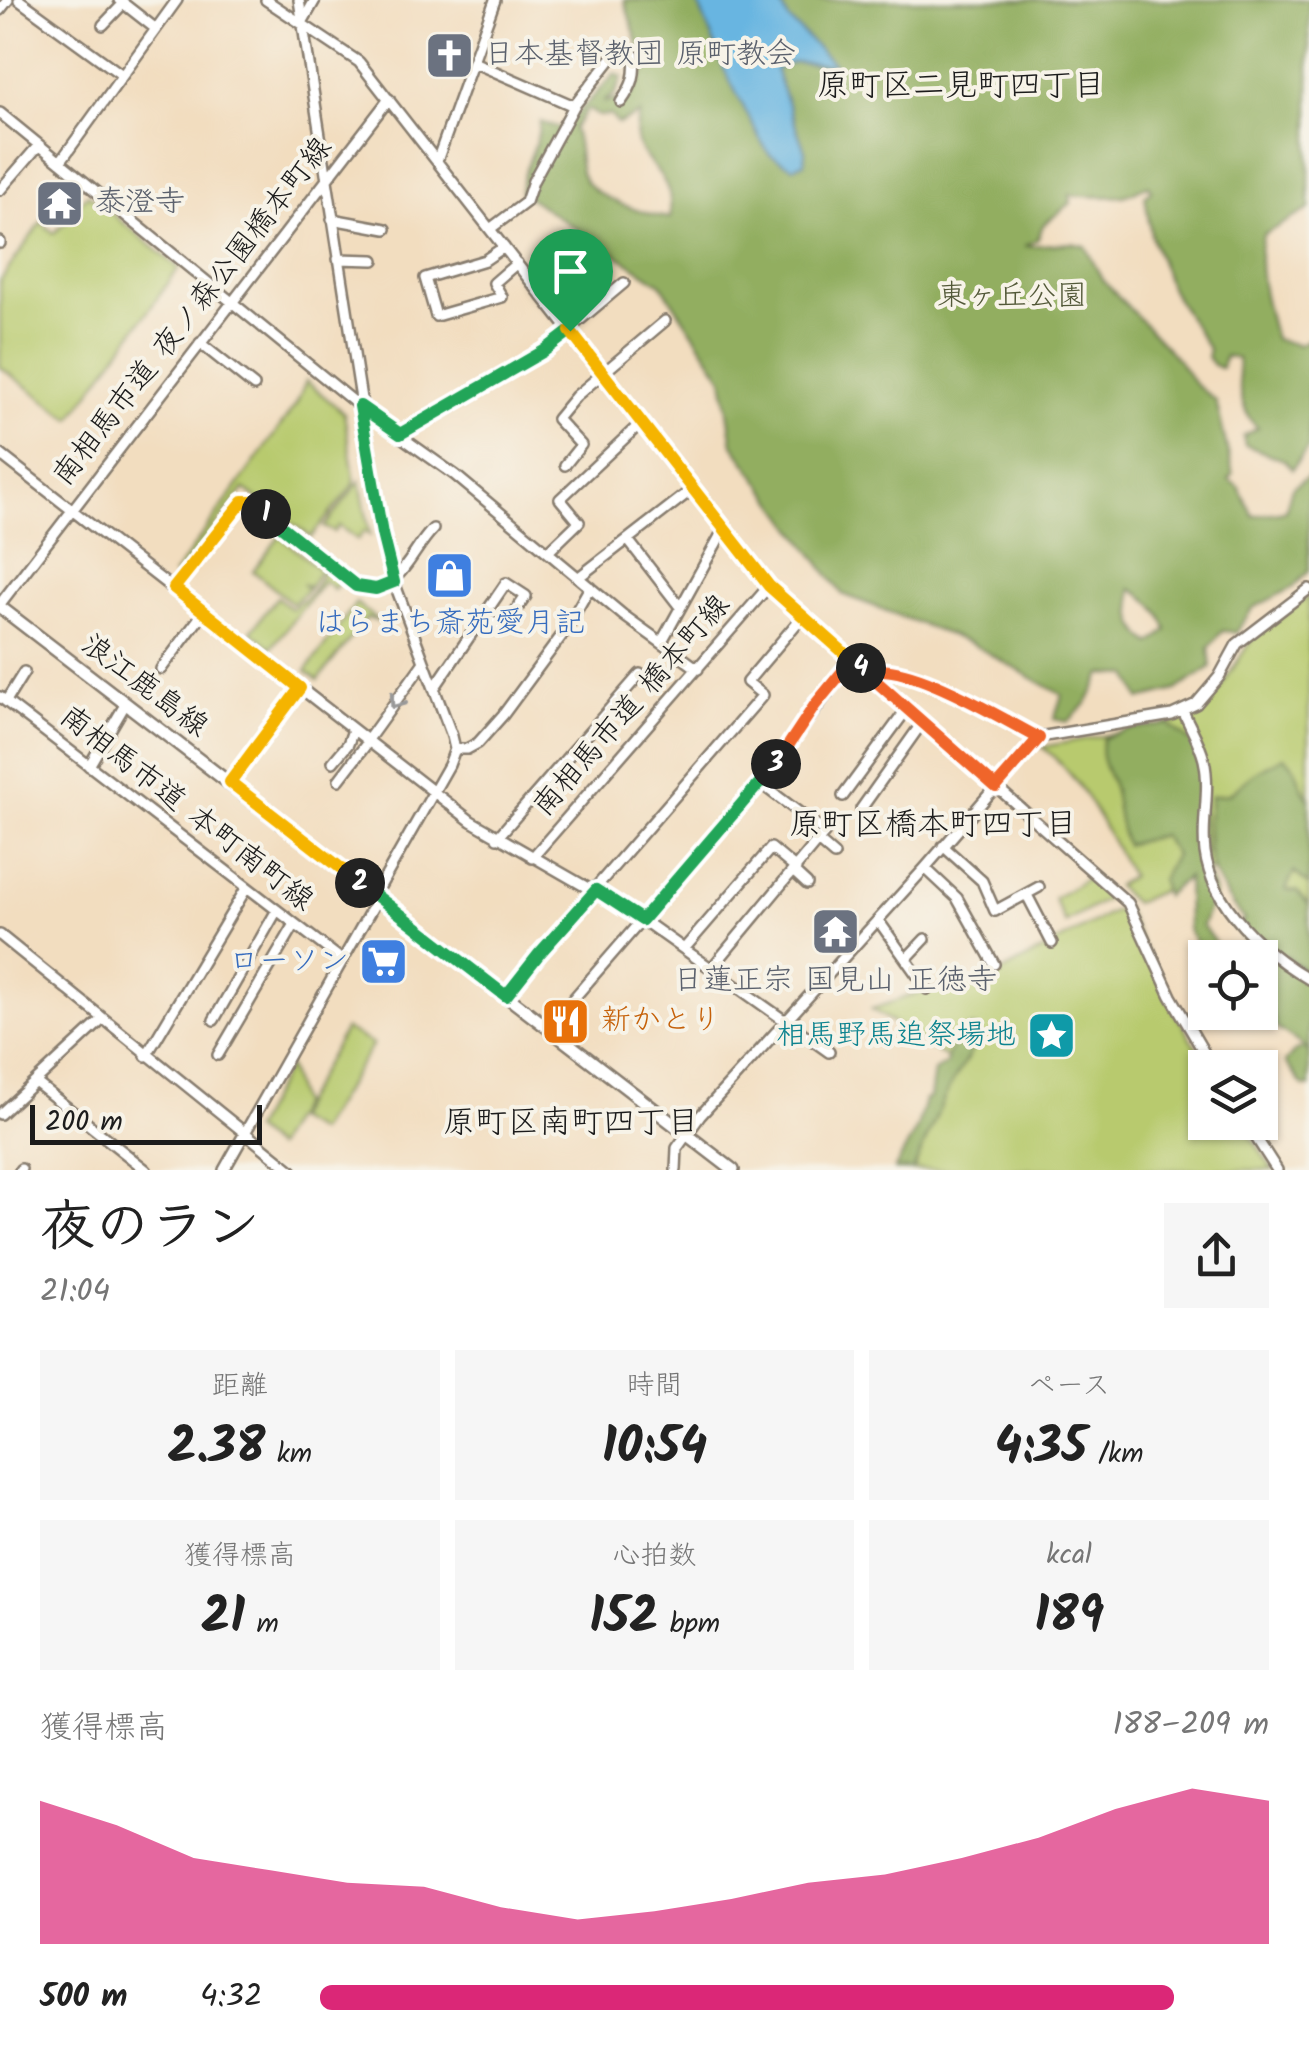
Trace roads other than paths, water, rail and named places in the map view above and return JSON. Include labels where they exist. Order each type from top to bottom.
[{"type":"main road","name":"浪江鹿島線","points":[[0,606],[734,1170]]},
{"type":"street","points":[[19,0],[122,75]]},
{"type":"street","points":[[60,162],[177,0]]},
{"type":"street","points":[[266,0],[354,57],[769,586],[1132,908],[1171,996],[1202,1050]]},
{"type":"street","points":[[224,1170],[454,749],[394,582],[376,503],[299,0]]},
{"type":"street","points":[[302,24],[315,0]]},
{"type":"street","points":[[437,161],[496,0]]},
{"type":"street","points":[[103,25],[122,2],[156,29]]},
{"type":"street","points":[[490,229],[526,202],[533,181],[574,106],[614,55],[624,48],[634,55],[635,80],[621,102]]},
{"type":"street","points":[[473,62],[574,106]]},
{"type":"street","name":"南相馬市道 夜ノ森公園橋本町線","points":[[0,606],[389,98]]},
{"type":"street","points":[[0,113],[360,406],[623,615],[698,669]]},
{"type":"street","points":[[0,190],[39,145]]},
{"type":"street","points":[[332,219],[386,229]]},
{"type":"street","points":[[504,247],[485,260],[425,278],[436,316],[502,297],[494,283],[517,263]]},
{"type":"street","points":[[338,259],[374,260]]},
{"type":"street","points":[[400,434],[544,351],[624,284]]},
{"type":"street","points":[[565,465],[581,445],[558,419],[576,396],[665,321]]},
{"type":"street","points":[[200,343],[254,386]]},
{"type":"street","points":[[548,552],[580,522],[560,499],[642,422]]},
{"type":"street","points":[[0,454],[432,793],[497,838],[596,890],[642,920],[829,1052]]},
{"type":"street","points":[[579,577],[694,488]]},
{"type":"street","points":[[174,588],[246,500],[356,586],[376,589],[394,582],[433,529]]},
{"type":"street","points":[[662,640],[724,529]]},
{"type":"street","points":[[628,540],[680,607]]},
{"type":"street","points":[[434,687],[506,583],[526,596],[504,630],[484,617]]},
{"type":"street","name":"南相馬市道 橋本町線","points":[[532,858],[769,586]]},
{"type":"street","points":[[454,749],[478,744],[503,715],[562,635],[590,587]]},
{"type":"street","points":[[676,1170],[675,1154],[686,1135],[1039,738],[1183,711],[1207,694],[1245,636],[1309,589]]},
{"type":"street","points":[[162,669],[204,612]]},
{"type":"street","points":[[506,996],[763,695],[746,682],[802,616]]},
{"type":"street","points":[[548,1028],[760,783],[852,660]]},
{"type":"street","points":[[340,780],[424,662]]},
{"type":"street","points":[[867,673],[879,669],[928,682],[982,704],[1039,738]]},
{"type":"street","points":[[3,699],[24,672]]},
{"type":"street","points":[[497,838],[640,674]]},
{"type":"street","points":[[230,782],[300,688]]},
{"type":"street","name":"南相馬市道 本町南町線","points":[[3,699],[342,960]]},
{"type":"street","points":[[89,766],[126,703]]},
{"type":"street","points":[[844,796],[907,708]]},
{"type":"street","points":[[1183,711],[1204,760],[1204,848],[1214,884],[1234,915],[1267,948],[1309,979]]},
{"type":"street","points":[[861,809],[922,723]]},
{"type":"street","points":[[333,762],[348,744],[353,730]]},
{"type":"street","points":[[711,969],[825,832],[760,783]]},
{"type":"street","points":[[818,842],[834,854]]},
{"type":"street","points":[[944,846],[982,881],[995,911],[1038,888]]},
{"type":"street","points":[[684,949],[771,848],[808,884]]},
{"type":"street","points":[[925,868],[957,898],[994,964]]},
{"type":"street","points":[[146,1056],[247,887]]},
{"type":"street","points":[[1027,895],[1052,943]]},
{"type":"street","points":[[214,1020],[277,910]]},
{"type":"street","points":[[878,920],[927,989]]},
{"type":"street","points":[[218,1055],[295,924]]},
{"type":"street","points":[[0,934],[291,1170]]},
{"type":"street","points":[[907,958],[925,939]]},
{"type":"street","points":[[0,1114],[102,1020]]},
{"type":"street","points":[[35,1082],[146,1170]]},
{"type":"street","points":[[1258,1140],[1277,1170]]},
{"type":"water","points":[[697,0],[778,0],[790,21],[835,65],[794,62],[775,69],[805,151],[804,163],[793,167],[769,154],[725,71]]},
{"type":"place","name":"日本基督教団 原町教会","points":[[449,55]]},
{"type":"place","name":"泰澄寺","points":[[60,203]]},
{"type":"place","name":"はらまち斎苑愛月記","points":[[450,575]]},
{"type":"place","name":"日蓮正宗 国見山 正徳寺","points":[[835,932]]},
{"type":"place","name":"ローソン","points":[[384,962]]},
{"type":"place","name":"新かとり","points":[[566,1021]]},
{"type":"place","name":"相馬野馬追祭場地","points":[[1051,1036]]},
{"type":"district","name":"原町区二見町四丁目","points":[[961,86]]},
{"type":"district","name":"原町区橋本町四丁目","points":[[933,825]]},
{"type":"district","name":"原町区南町四丁目","points":[[571,1123]]},
{"type":"park label","name":"東ヶ丘公園","points":[[1012,297]]}]
